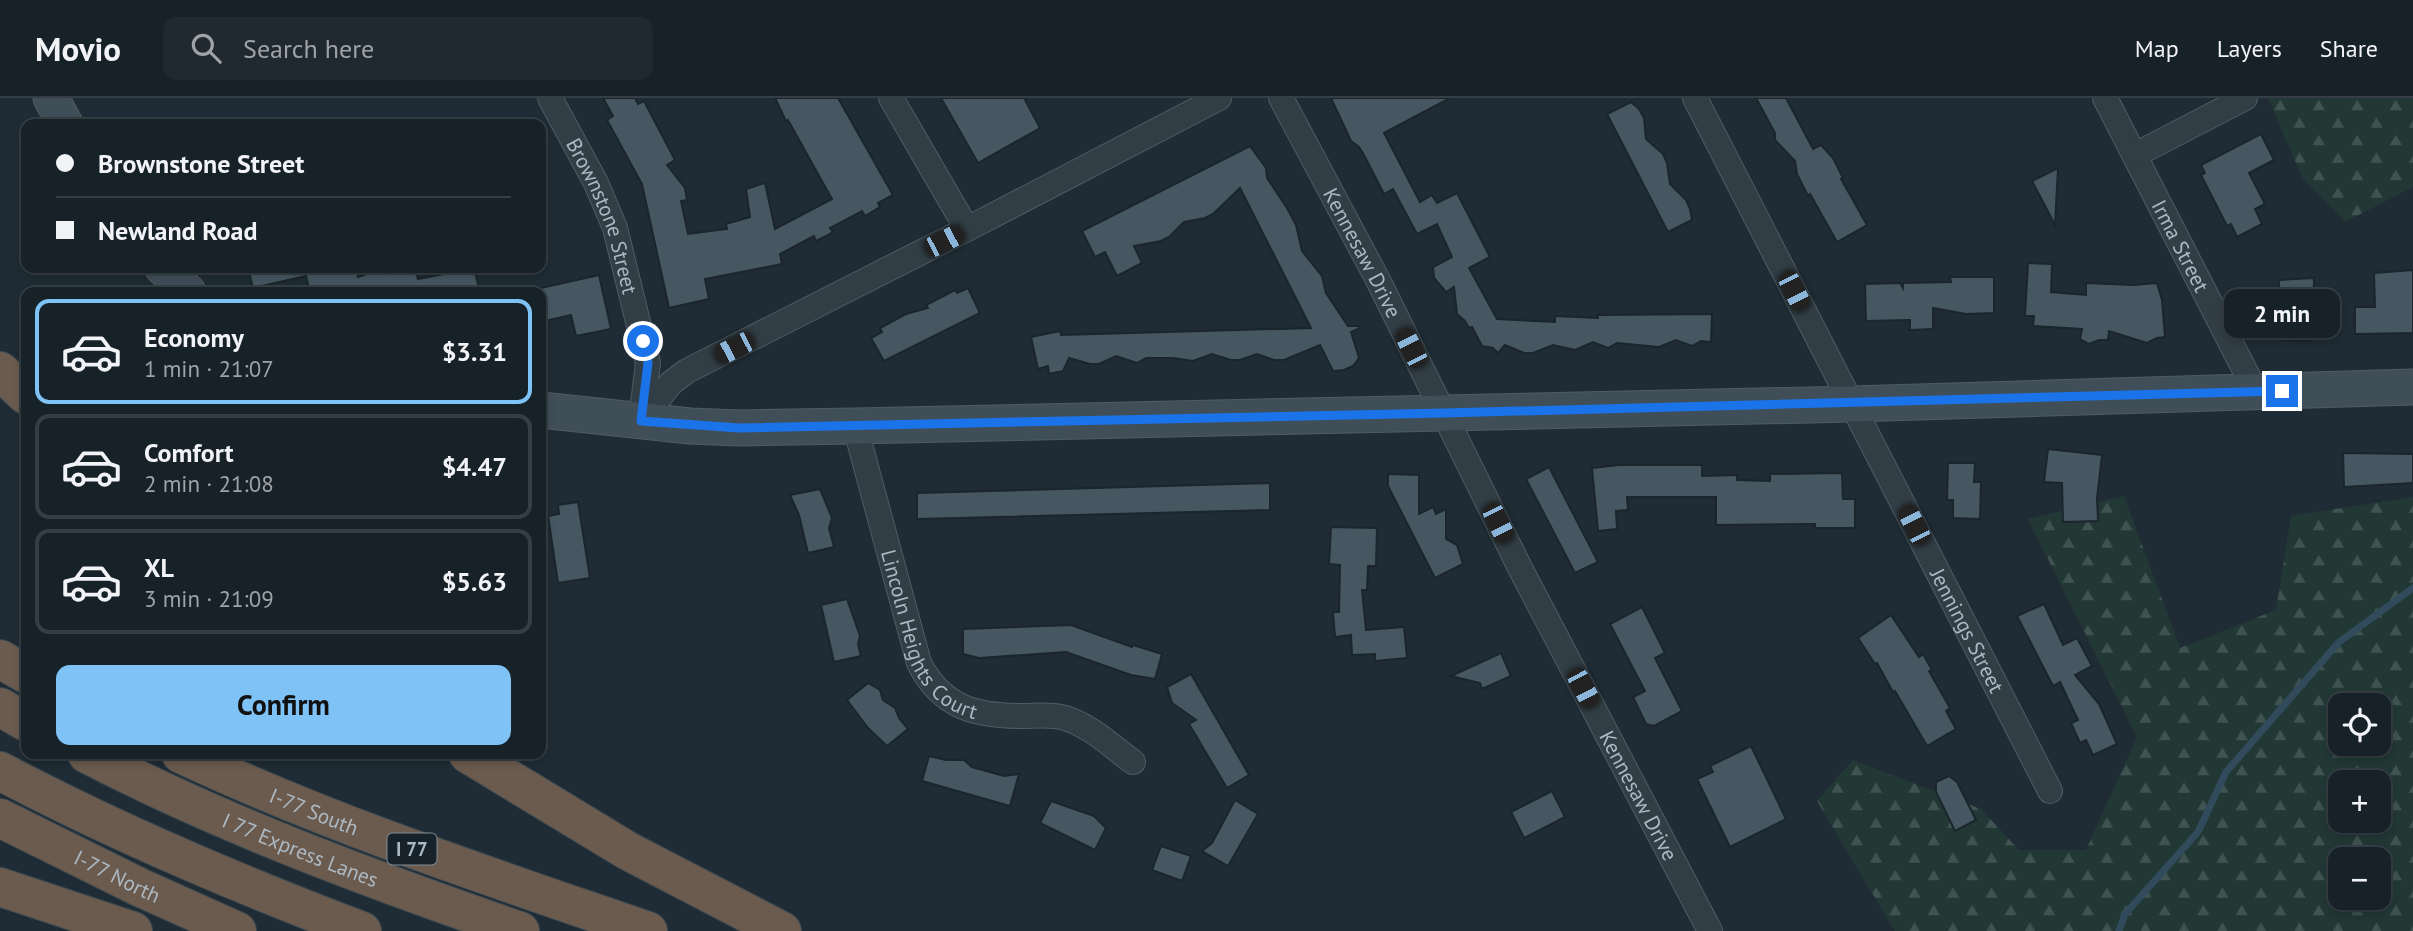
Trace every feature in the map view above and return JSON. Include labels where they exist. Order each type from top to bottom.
[{"type":"highway","points":[[0,371],[21,390]]},
{"type":"highway","points":[[0,659],[21,671]]},
{"type":"highway","points":[[0,707],[21,719]]},
{"type":"highway","name":"I 77 Express Lanes","points":[[97,759],[179,799],[282,844],[520,931]]},
{"type":"highway","name":"I-77 South","points":[[192,759],[273,795],[373,834],[648,931]]},
{"type":"highway","points":[[476,759],[628,851],[782,931]]},
{"type":"highway","points":[[0,771],[156,848],[262,893],[362,931]]},
{"type":"highway","name":"I-77 North","points":[[0,818],[118,877],[237,931]]},
{"type":"highway","points":[[0,887],[133,931]]},
{"type":"street","name":"Brownstone Street","points":[[550,98],[592,174],[615,228],[648,363],[641,421]]},
{"type":"street","points":[[891,98],[967,229]]},
{"type":"street","points":[[641,421],[671,383],[687,371],[1219,98]]},
{"type":"street","name":"Kennesaw Drive","points":[[1280,98],[1379,282],[1525,579],[1710,931]]},
{"type":"street","name":"Jennings Street","points":[[1695,98],[2050,791]]},
{"type":"street","name":"Irma Street","points":[[2105,98],[2256,392]]},
{"type":"street","points":[[2135,155],[2245,98]]},
{"type":"street","points":[[168,273],[183,287]]},
{"type":"street","points":[[546,412],[739,428],[1852,404],[2413,387]]},
{"type":"street","name":"Lincoln Heights Court","points":[[855,426],[919,663],[933,686],[960,706],[973,711],[999,716],[1052,716],[1083,725],[1133,762]]},
{"type":"green space","points":[[2268,98],[2413,98],[2413,187],[2345,222],[2302,177]]},
{"type":"green space","points":[[2124,496],[2180,648],[2276,610],[2291,516],[2413,497],[2413,931],[1895,931],[1817,801],[1853,760],[1981,809],[2019,850],[2086,850],[2137,737],[2028,519]]},
{"type":"building","points":[[603,98],[635,98],[638,104],[644,101],[675,160],[667,165],[685,188],[687,200],[681,201],[688,234],[727,229],[726,224],[750,217],[746,189],[765,183],[775,229],[832,199],[775,98],[838,98],[893,195],[878,203],[880,207],[865,216],[862,211],[830,228],[833,232],[824,237],[816,241],[814,236],[780,254],[782,264],[705,279],[709,299],[669,308],[642,184],[607,120],[613,116]]},
{"type":"building","points":[[941,98],[1024,98],[1040,128],[978,163]]},
{"type":"building","points":[[1331,98],[1450,98],[1384,133],[1420,202],[1432,195],[1437,203],[1457,193],[1490,257],[1469,268],[1497,319],[1555,322],[1555,316],[1598,318],[1598,315],[1712,314],[1711,342],[1701,341],[1692,346],[1676,340],[1659,347],[1617,343],[1608,348],[1593,342],[1575,350],[1553,345],[1533,353],[1524,353],[1505,345],[1498,353],[1493,348],[1482,346],[1472,327],[1469,328],[1457,314],[1454,287],[1446,292],[1434,278],[1433,267],[1452,257],[1437,224],[1417,234],[1393,189],[1384,194],[1364,155],[1351,141]]},
{"type":"building","points":[[1756,98],[1786,98],[1813,149],[1821,145],[1833,158],[1843,178],[1841,179],[1867,225],[1837,242],[1810,194],[1808,196],[1797,174],[1795,161],[1775,140],[1775,133]]},
{"type":"building","points":[[1631,102],[1644,118],[1646,139],[1663,154],[1670,184],[1686,200],[1690,209],[1692,220],[1668,232],[1607,114]]},
{"type":"building","points":[[2261,134],[2274,160],[2249,173],[2265,204],[2255,209],[2262,224],[2237,237],[2231,224],[2227,226],[2201,175],[2205,173],[2201,165]]},
{"type":"building","points":[[1250,146],[1266,168],[1267,178],[1296,225],[1302,251],[1322,276],[1326,293],[1348,326],[1360,328],[1351,332],[1359,358],[1353,366],[1333,371],[1320,345],[1284,360],[1274,360],[1257,354],[1231,360],[1212,354],[1193,361],[1146,358],[1137,363],[1116,356],[1099,364],[1069,358],[1063,371],[1049,374],[1048,366],[1038,369],[1031,337],[1060,331],[1061,335],[1311,328],[1240,188],[1213,214],[1184,222],[1161,241],[1134,246],[1142,263],[1117,276],[1105,252],[1095,257],[1082,231]]},
{"type":"building","points":[[2058,168],[2055,225],[2032,181]]},
{"type":"building","points":[[2028,263],[2052,264],[2051,292],[2086,295],[2086,283],[2157,283],[2162,300],[2165,337],[2147,343],[2109,331],[2108,340],[2089,344],[2080,339],[2082,329],[2033,326],[2034,316],[2025,316]]},
{"type":"building","points":[[2413,270],[2413,333],[2355,334],[2355,307],[2375,307],[2374,273]]},
{"type":"building","points":[[249,273],[357,273],[358,277],[370,273],[416,273],[418,279],[449,273],[475,273],[479,287],[309,287],[306,276],[253,287]]},
{"type":"building","points":[[599,275],[611,329],[576,336],[571,315],[546,321],[545,287]]},
{"type":"building","points":[[1950,277],[1994,277],[1994,313],[1966,314],[1933,308],[1933,329],[1910,330],[1910,320],[1866,321],[1865,284],[1900,283],[1903,288],[1903,283],[1951,282]]},
{"type":"building","points":[[2314,278],[2313,341],[2278,340],[2279,280]]},
{"type":"building","points":[[968,288],[980,313],[884,361],[871,338],[882,332],[880,328],[906,314],[928,308],[926,305],[955,290],[957,293]]},
{"type":"building","points":[[2048,449],[2102,455],[2097,498],[2098,521],[2063,522],[2062,483],[2044,482]]},
{"type":"building","points":[[2343,453],[2413,454],[2413,483],[2344,487]]},
{"type":"building","points":[[1948,463],[1975,463],[1974,482],[1981,482],[1980,519],[1953,518],[1953,500],[1947,500]]},
{"type":"building","points":[[1619,465],[1702,465],[1702,476],[1737,475],[1737,480],[1770,481],[1770,474],[1842,473],[1843,499],[1855,499],[1855,528],[1815,528],[1815,524],[1716,525],[1716,497],[1627,497],[1628,510],[1616,511],[1617,529],[1598,531],[1592,468]]},
{"type":"building","points":[[1549,467],[1598,562],[1575,573],[1526,479]]},
{"type":"building","points":[[1388,474],[1419,475],[1419,514],[1433,507],[1436,514],[1446,509],[1446,539],[1457,545],[1463,564],[1435,578],[1388,486]]},
{"type":"building","points":[[1270,483],[1270,510],[917,519],[917,493]]},
{"type":"building","points":[[820,489],[832,518],[829,528],[834,547],[808,553],[799,515],[790,495]]},
{"type":"building","points":[[578,502],[590,578],[558,583],[548,516],[559,514],[558,505]]},
{"type":"building","points":[[1331,527],[1377,528],[1376,566],[1368,566],[1367,590],[1362,590],[1366,630],[1404,627],[1407,658],[1375,661],[1375,654],[1352,655],[1351,635],[1335,637],[1333,612],[1339,612],[1340,565],[1329,564]]},
{"type":"building","points":[[847,599],[860,636],[858,644],[861,656],[834,662],[821,605]]},
{"type":"building","points":[[2044,604],[2063,645],[2077,638],[2092,666],[2075,675],[2099,704],[2117,744],[2093,755],[2086,740],[2080,743],[2071,723],[2078,720],[2060,682],[2053,686],[2017,616]]},
{"type":"building","points":[[1642,607],[1665,653],[1655,658],[1682,711],[1654,726],[1646,724],[1633,697],[1645,691],[1610,624]]},
{"type":"building","points":[[1891,615],[1919,657],[1923,654],[1932,670],[1929,671],[1950,708],[1946,711],[1956,729],[1927,746],[1895,691],[1893,692],[1877,663],[1875,664],[1858,638]]},
{"type":"building","points":[[1071,625],[1132,647],[1133,645],[1162,654],[1155,679],[1131,675],[1066,652],[979,658],[963,654],[963,629]]},
{"type":"building","points":[[1501,653],[1511,676],[1482,689],[1480,683],[1451,676]]},
{"type":"building","points":[[1191,674],[1249,775],[1227,788],[1189,724],[1196,720],[1172,703],[1167,687]]},
{"type":"building","points":[[868,683],[880,690],[883,700],[895,708],[908,729],[887,746],[868,728],[847,700]]},
{"type":"building","points":[[1751,746],[1786,819],[1730,847],[1697,779],[1713,772],[1710,766]]},
{"type":"building","points":[[929,756],[964,760],[972,767],[1004,776],[1019,774],[1010,806],[922,781]]},
{"type":"building","points":[[1949,776],[1957,782],[1976,820],[1955,831],[1936,792],[1936,782]]},
{"type":"building","points":[[1552,791],[1565,817],[1524,838],[1511,812]]},
{"type":"building","points":[[1235,800],[1258,814],[1228,866],[1202,851],[1212,843]]},
{"type":"building","points":[[1051,801],[1094,816],[1106,828],[1095,850],[1040,823]]},
{"type":"building","points":[[1161,846],[1191,856],[1182,881],[1152,870]]},
{"type":"waterway","points":[[2119,931],[2125,914],[2198,832],[2226,772],[2339,642],[2413,588]]},
{"type":"route","points":[[643,341],[648,363],[641,421],[739,428],[1852,404],[2282,391]]}]
